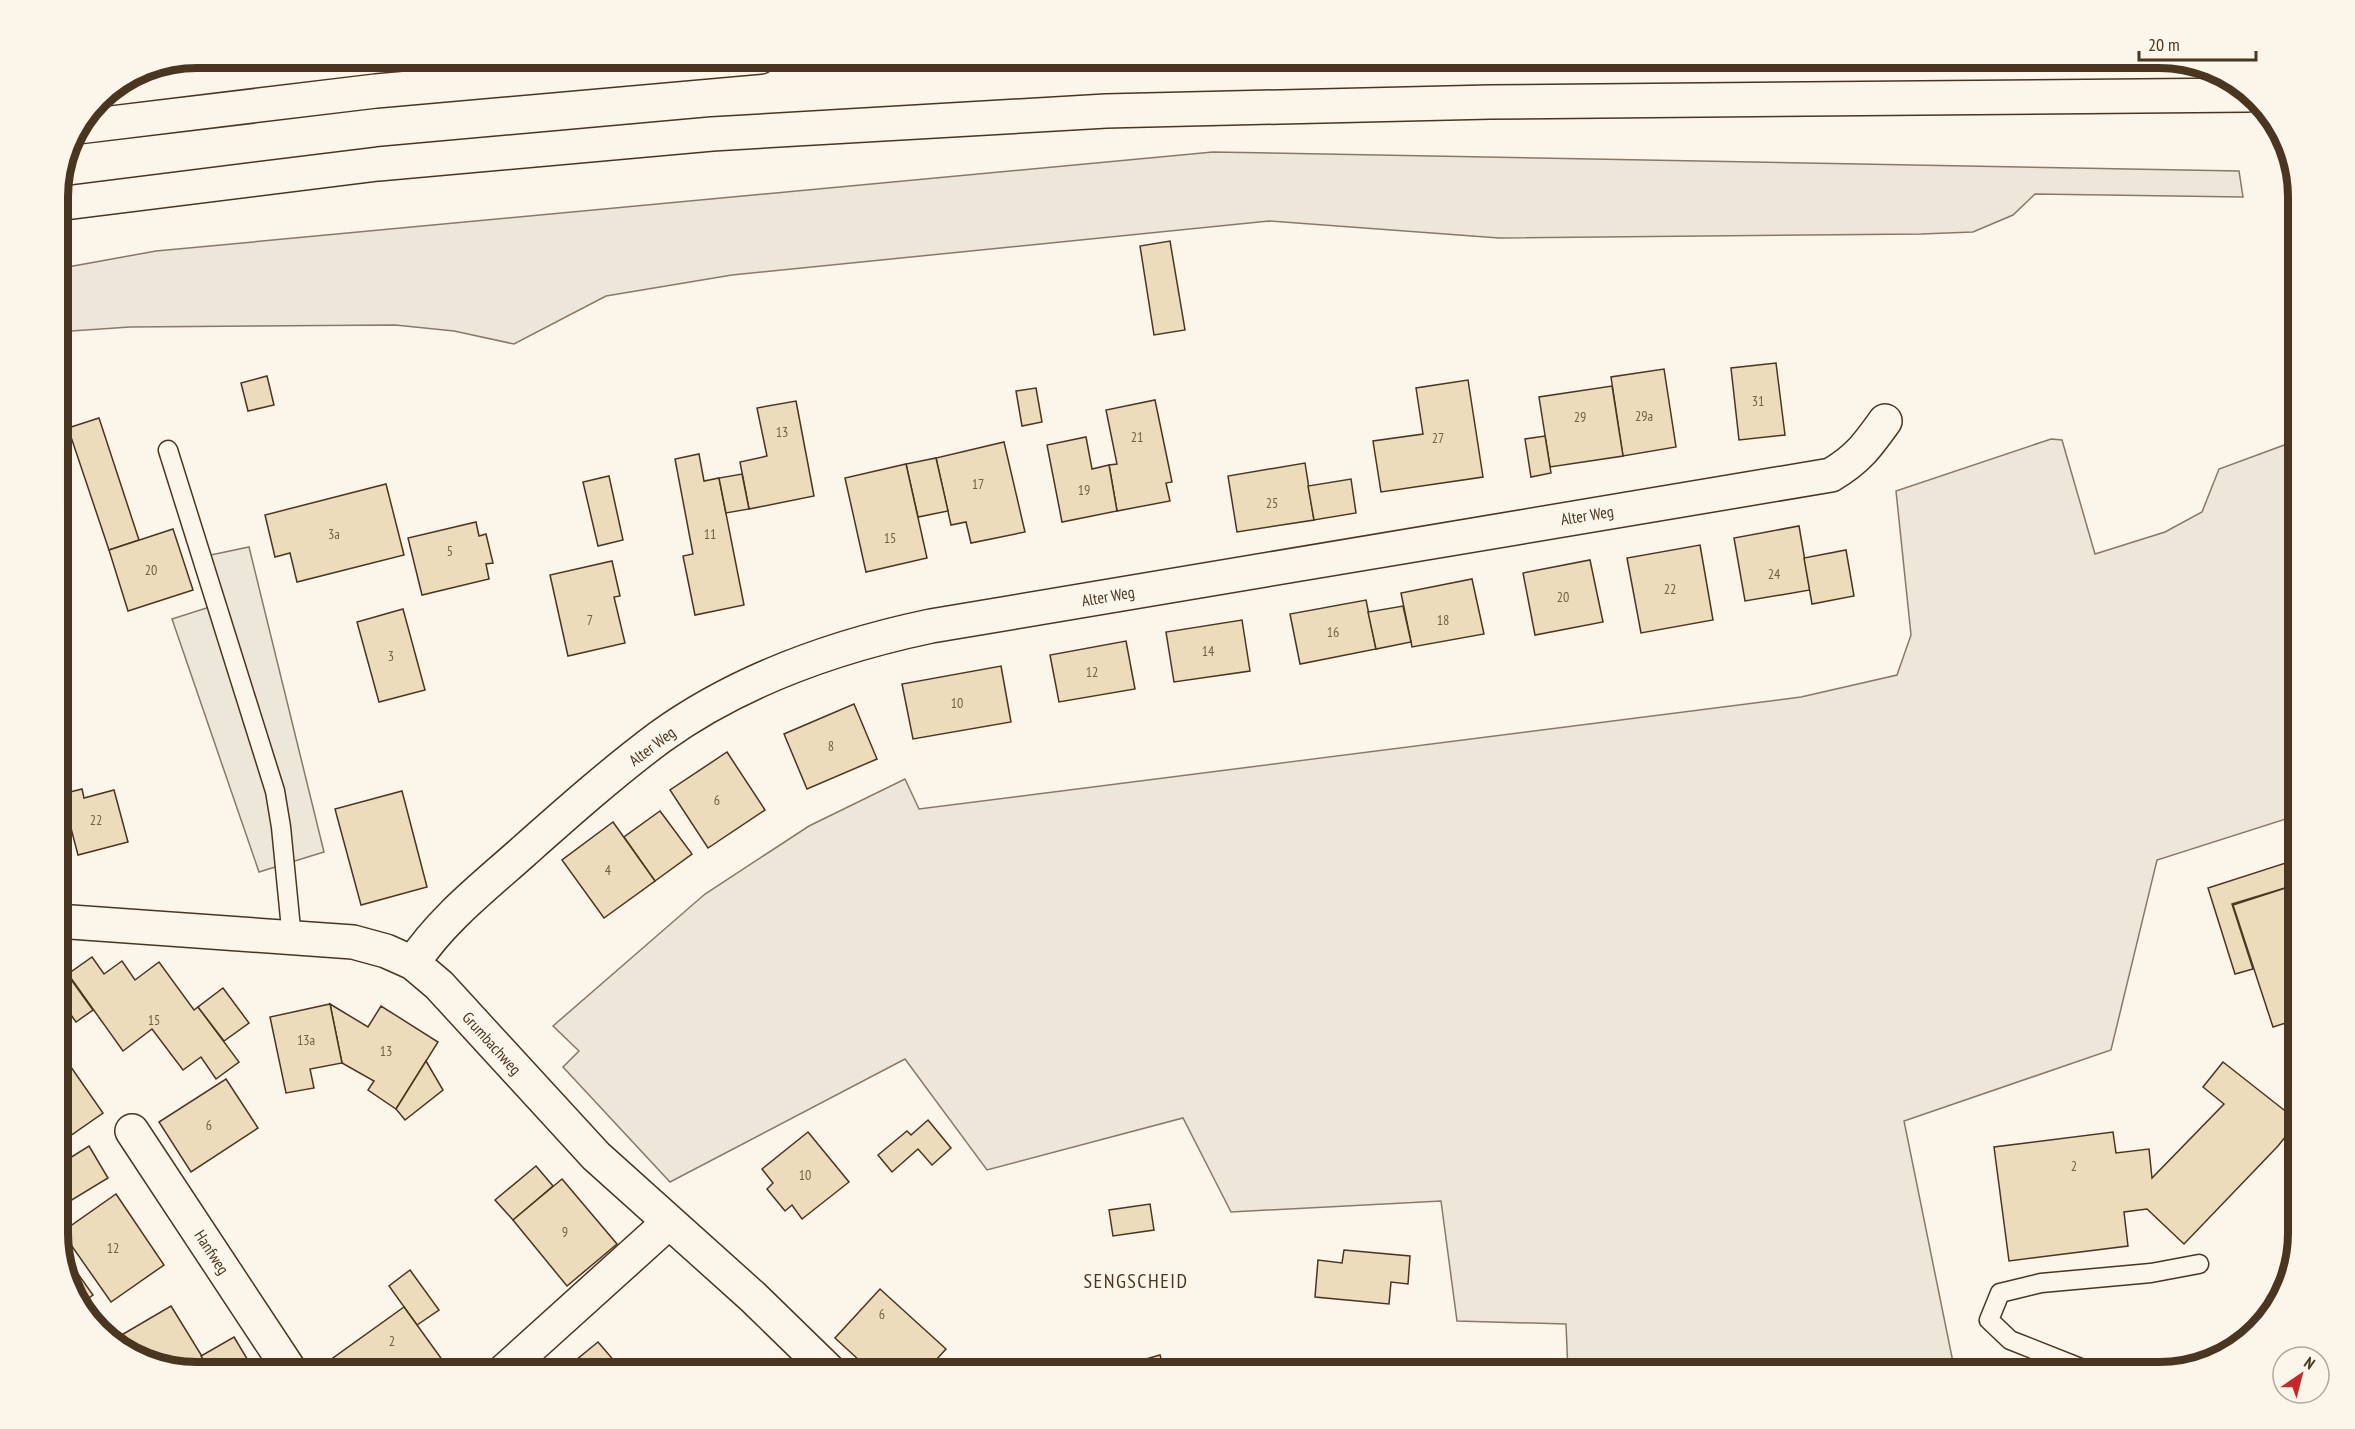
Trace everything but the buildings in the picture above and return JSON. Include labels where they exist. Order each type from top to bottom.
[{"type":"main road","points":[[89,125],[376,91],[647,67]]},
{"type":"main road","points":[[68,203],[378,164],[688,136],[1106,111],[1490,102],[2238,95]]},
{"type":"main road","name":"Alter Weg","points":[[412,963],[429,939],[451,916],[570,810],[661,737],[728,695],[830,653],[877,637],[931,626],[1831,475],[1851,463],[1868,446],[1885,421]]},
{"type":"main road","name":"Grumbachweg","points":[[68,922],[353,942],[386,951],[412,963],[439,985],[596,1156],[753,1297],[820,1362]]},
{"type":"main road","name":"Hanfweg","points":[[132,1131],[284,1362]]},
{"type":"main road","points":[[514,1362],[668,1223]]},
{"type":"lane","points":[[168,450],[275,791],[281,827],[292,939]]},
{"type":"lane","points":[[2066,1362],[2010,1340],[1989,1320],[2000,1293],[2041,1283],[2151,1273],[2199,1264]]},
{"type":"shaded area","points":[[1213,152],[2239,171],[2243,197],[2035,194],[2013,215],[1973,232],[1921,234],[1499,238],[1269,221],[732,275],[606,296],[514,344],[454,331],[395,325],[130,327],[68,331],[68,267],[156,251]]},
{"type":"shaded area","points":[[2051,439],[2062,440],[2095,554],[2165,532],[2202,512],[2219,469],[2287,444],[2288,818],[2157,860],[2111,1050],[1904,1121],[1953,1362],[1568,1362],[1566,1324],[1457,1321],[1441,1201],[1231,1212],[1183,1118],[987,1170],[905,1059],[670,1182],[563,1067],[579,1051],[553,1026],[705,894],[809,826],[905,779],[919,809],[1801,697],[1897,675],[1911,635],[1896,491]]},
{"type":"shaded area","points":[[249,547],[324,852],[259,872],[172,619],[216,605],[201,557]]},
{"type":"district","name":"SENGSCHEID","points":[[1136,1281]]}]
